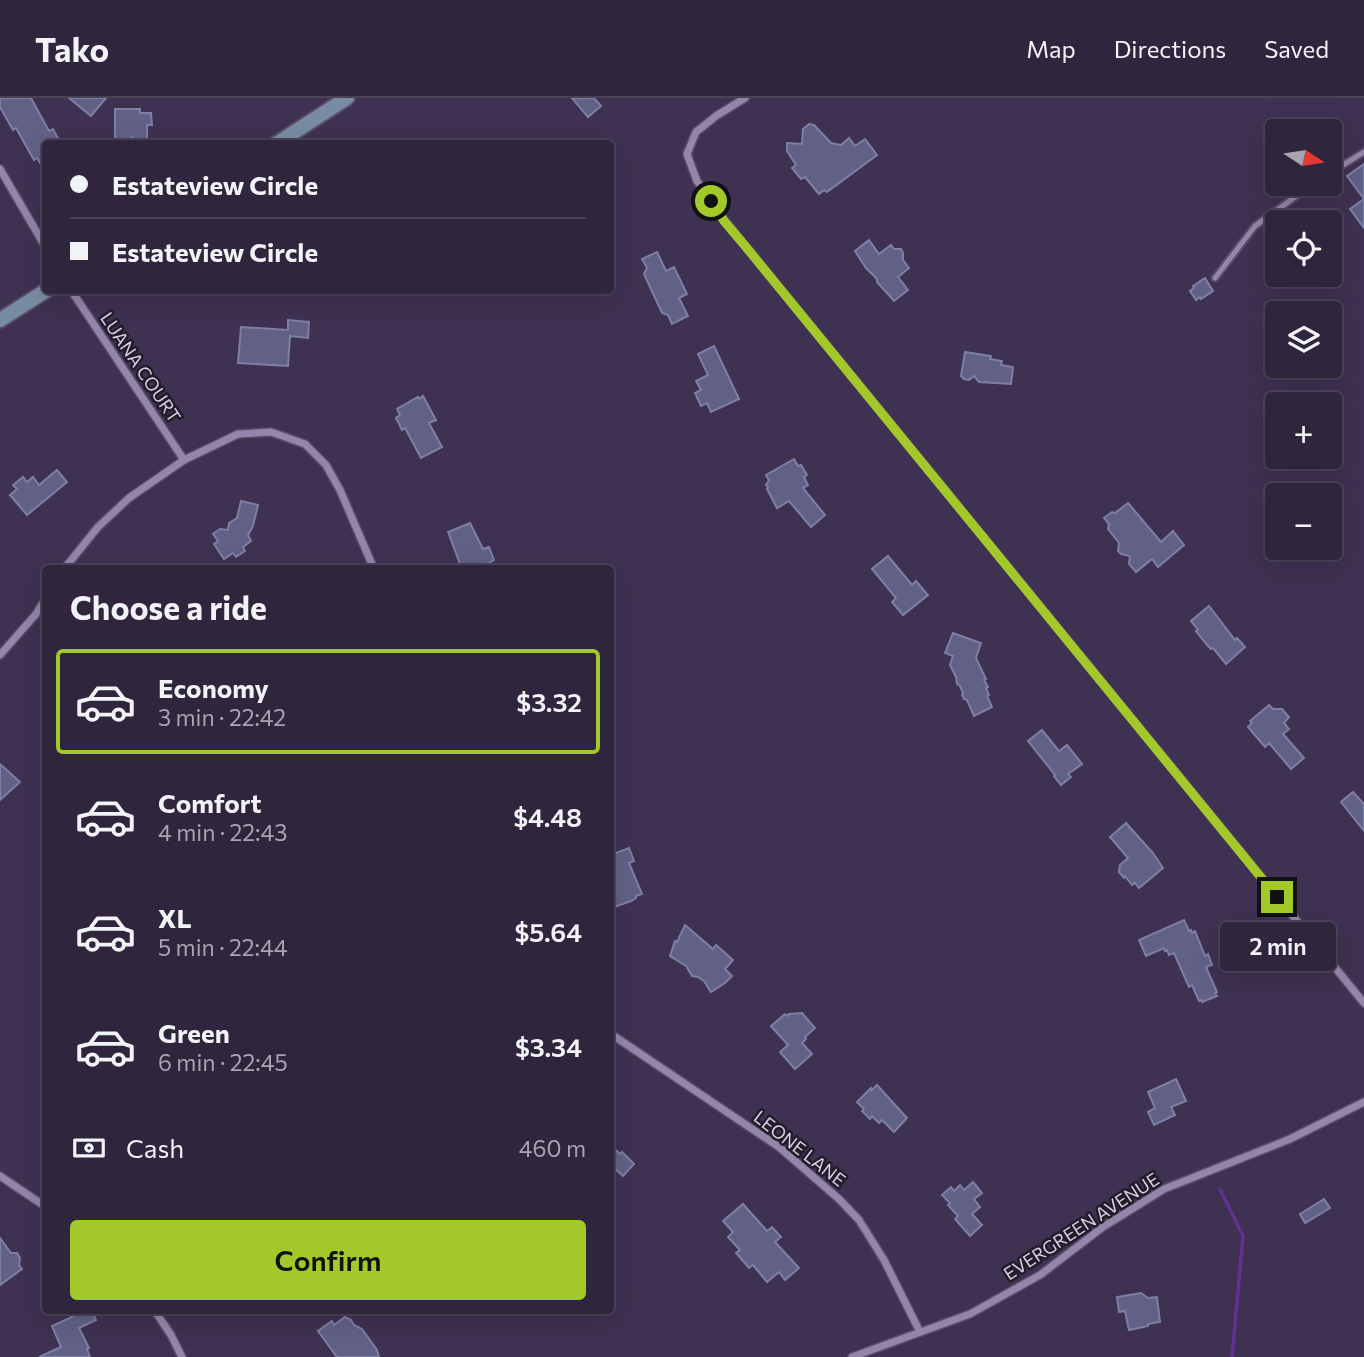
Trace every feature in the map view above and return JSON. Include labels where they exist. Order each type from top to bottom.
[{"type":"street","points":[[282,140],[347,98]]},
{"type":"street","points":[[745,98],[696,132],[687,154],[697,181],[724,221],[1364,1003]]},
{"type":"street","points":[[0,169],[42,241]]},
{"type":"street","points":[[0,320],[42,293]]},
{"type":"street","name":"LUANA COURT","points":[[74,294],[184,460]]},
{"type":"street","points":[[67,565],[98,527],[129,498],[184,460],[238,435],[271,432],[305,444],[326,465],[372,565]]},
{"type":"street","points":[[0,656],[42,604]]},
{"type":"street","name":"LEONE LANE","points":[[614,1036],[779,1147],[839,1199],[859,1220],[884,1260],[920,1332]]},
{"type":"street","name":"EVERGREEN AVENUE","points":[[852,1357],[970,1314],[1040,1275],[1103,1227],[1164,1189],[1290,1139],[1364,1102]]},
{"type":"street","points":[[0,1177],[42,1204]]},
{"type":"street","points":[[157,1314],[182,1357]]},
{"type":"lane","points":[[1342,166],[1364,152]]},
{"type":"lane","points":[[1215,278],[1255,226],[1296,196]]},
{"type":"building","points":[[0,98],[31,98],[49,131],[53,129],[59,140],[42,140],[42,166],[37,158],[34,160],[16,128],[13,130],[0,107]]},
{"type":"building","points":[[69,98],[106,98],[91,116]]},
{"type":"building","points":[[572,98],[594,98],[601,106],[588,117]]},
{"type":"building","points":[[115,109],[140,109],[140,113],[151,113],[152,125],[147,125],[147,140],[134,140],[132,137],[130,140],[115,140]]},
{"type":"building","points":[[809,124],[814,125],[831,143],[841,145],[849,138],[855,146],[865,139],[877,155],[827,192],[824,190],[819,194],[805,177],[801,179],[792,168],[796,165],[787,151],[787,143],[802,144],[803,129]]},
{"type":"building","points":[[1364,164],[1364,199],[1347,176]]},
{"type":"building","points":[[1364,199],[1364,228],[1350,209]]},
{"type":"building","points":[[869,240],[879,254],[891,245],[894,249],[901,249],[903,253],[903,260],[909,268],[898,277],[908,290],[894,301],[855,251]]},
{"type":"building","points":[[657,252],[666,271],[674,267],[687,294],[679,298],[688,316],[672,324],[668,315],[662,313],[644,274],[647,268],[642,259]]},
{"type":"building","points":[[1205,278],[1213,291],[1196,300],[1190,291]]},
{"type":"building","points":[[288,320],[309,322],[308,338],[290,336],[288,366],[238,363],[241,327],[288,330]]},
{"type":"building","points":[[714,346],[739,399],[711,412],[707,403],[701,406],[695,393],[701,390],[696,381],[708,375],[698,354]]},
{"type":"building","points":[[965,352],[991,356],[990,359],[1002,361],[1001,365],[1013,367],[1011,384],[979,382],[974,376],[969,380],[964,379],[961,376]]},
{"type":"building","points":[[423,396],[436,420],[429,423],[442,447],[421,458],[405,428],[402,430],[396,418],[400,415],[397,409]]},
{"type":"building","points":[[794,459],[807,475],[804,477],[808,485],[803,488],[825,515],[811,527],[789,501],[777,508],[766,485],[769,480],[766,475]]},
{"type":"building","points":[[57,470],[67,482],[27,515],[10,495],[17,489],[13,485],[23,477],[27,482],[33,477],[39,485]]},
{"type":"building","points":[[241,501],[258,505],[248,535],[251,541],[243,547],[245,551],[236,557],[233,553],[224,559],[214,544],[218,541],[213,534],[220,529],[228,530],[229,523],[237,518]]},
{"type":"building","points":[[1128,503],[1161,542],[1173,531],[1184,545],[1158,567],[1152,559],[1136,572],[1129,564],[1130,556],[1118,551],[1119,543],[1108,529],[1109,524],[1104,518]]},
{"type":"building","points":[[470,523],[483,549],[489,547],[494,560],[490,565],[460,565],[448,532]]},
{"type":"building","points":[[888,556],[912,585],[916,581],[928,595],[903,615],[892,602],[896,598],[872,569]]},
{"type":"building","points":[[1209,606],[1235,640],[1237,638],[1245,647],[1226,664],[1213,648],[1207,645],[1191,621]]},
{"type":"building","points":[[953,633],[981,643],[976,658],[986,679],[987,696],[992,707],[974,716],[950,665],[953,656],[945,653]]},
{"type":"building","points":[[1269,705],[1273,709],[1282,709],[1289,717],[1284,723],[1289,729],[1283,734],[1304,758],[1291,769],[1269,743],[1265,747],[1248,727],[1252,723],[1250,721]]},
{"type":"building","points":[[1042,730],[1059,751],[1067,745],[1082,764],[1068,774],[1071,777],[1061,785],[1028,741]]},
{"type":"building","points":[[0,764],[20,782],[0,800]]},
{"type":"building","points":[[1353,792],[1364,804],[1364,831],[1341,802]]},
{"type":"building","points":[[1126,823],[1163,868],[1139,888],[1119,872],[1120,865],[1128,858],[1110,837]]},
{"type":"building","points":[[629,848],[634,861],[629,863],[642,894],[614,907],[614,854]]},
{"type":"building","points":[[1184,920],[1189,931],[1195,931],[1205,956],[1208,954],[1212,965],[1206,967],[1217,996],[1202,1002],[1192,985],[1189,987],[1174,953],[1169,955],[1164,948],[1146,956],[1139,940]]},
{"type":"building","points":[[685,925],[713,949],[716,945],[733,960],[725,969],[732,976],[711,992],[704,981],[692,976],[686,966],[670,956]]},
{"type":"building","points":[[802,1013],[815,1028],[802,1043],[812,1054],[795,1069],[780,1052],[788,1045],[771,1026],[785,1014],[787,1016]]},
{"type":"building","points":[[1176,1079],[1186,1101],[1171,1107],[1175,1115],[1154,1125],[1148,1112],[1155,1108],[1148,1092]]},
{"type":"building","points":[[877,1085],[907,1118],[894,1132],[882,1120],[879,1123],[872,1116],[870,1119],[857,1102]]},
{"type":"building","points":[[614,1149],[620,1154],[622,1152],[634,1164],[623,1176],[614,1168]]},
{"type":"building","points":[[973,1182],[982,1193],[974,1199],[980,1207],[972,1214],[982,1225],[970,1236],[955,1219],[958,1216],[942,1195],[951,1187],[954,1191],[960,1185],[964,1190]]},
{"type":"building","points":[[1324,1199],[1330,1208],[1305,1223],[1300,1214]]},
{"type":"building","points":[[743,1204],[767,1231],[772,1227],[781,1237],[775,1242],[799,1268],[785,1280],[779,1272],[767,1282],[753,1265],[749,1268],[736,1253],[740,1250],[728,1237],[733,1232],[723,1221]]},
{"type":"building","points":[[0,1238],[11,1253],[17,1253],[22,1269],[0,1285]]},
{"type":"building","points":[[1141,1293],[1148,1298],[1157,1297],[1160,1322],[1129,1330],[1125,1311],[1119,1312],[1117,1297]]},
{"type":"building","points":[[93,1314],[96,1320],[79,1328],[89,1348],[90,1357],[39,1357],[61,1347],[52,1326],[72,1317],[71,1315]]},
{"type":"building","points":[[345,1317],[362,1329],[379,1357],[337,1357],[318,1331],[332,1321],[334,1325]]},
{"type":"waterway","points":[[1220,1189],[1243,1236],[1232,1357]]},
{"type":"route","points":[[711,201],[724,221],[1277,897]]}]
